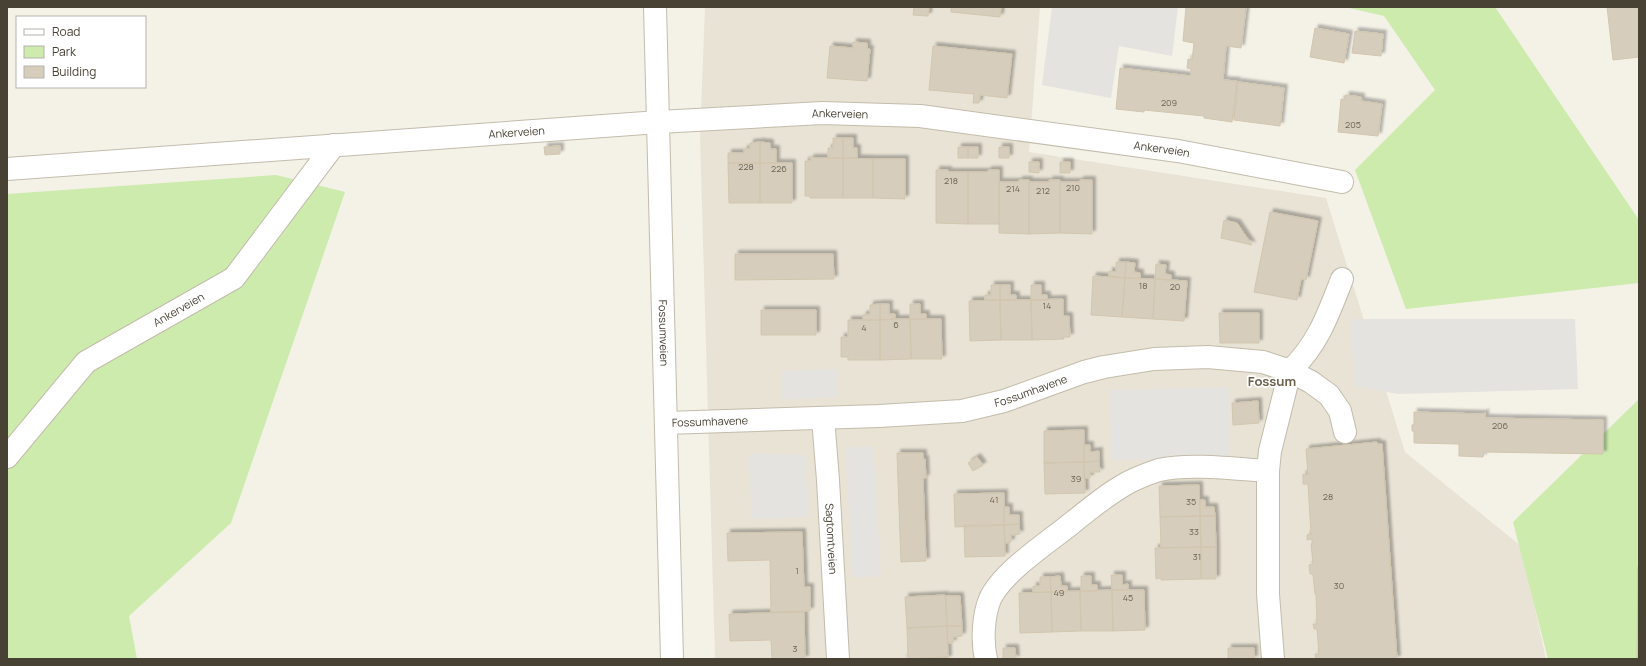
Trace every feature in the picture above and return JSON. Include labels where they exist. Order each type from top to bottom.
[{"type":"street","name":"Fossumveien","points":[[655,7],[672,659]]},
{"type":"street","name":"Ankerveien","points":[[7,170],[659,122],[822,113],[920,116],[1178,151],[1342,182]]},
{"type":"street","name":"Ankerveien","points":[[7,457],[86,362],[234,278],[334,145]]},
{"type":"street","points":[[1273,659],[1268,594],[1268,471],[1270,451],[1290,371],[1304,358],[1324,326],[1342,280]]},
{"type":"street","name":"Fossumhavene","points":[[666,423],[823,418],[962,411],[1004,401],[1084,372],[1125,363],[1154,359],[1208,358],[1263,362],[1290,371],[1312,382],[1329,395],[1340,411],[1345,432]]},
{"type":"street","name":"Sagtomtveien","points":[[823,418],[838,659]]},
{"type":"street","points":[[986,659],[986,614],[990,600],[997,588],[1023,562],[1114,492],[1146,474],[1160,470],[1186,467],[1268,471]]},
{"type":"shaded area","points":[[705,7],[1040,7],[1029,152],[1326,198],[1405,452],[1521,546],[1546,659],[715,659],[700,137]]},
{"type":"shaded area","points":[[1052,7],[1178,7],[1172,56],[1119,46],[1111,98],[1042,85]]},
{"type":"shaded area","points":[[1351,319],[1575,319],[1578,389],[1398,394],[1354,386]]},
{"type":"shaded area","points":[[837,369],[838,397],[782,400],[781,371]]},
{"type":"shaded area","points":[[1229,387],[1230,458],[1111,460],[1110,390]]},
{"type":"shaded area","points":[[873,446],[881,576],[853,578],[845,448]]},
{"type":"shaded area","points":[[753,453],[805,455],[808,517],[752,519],[748,459]]},
{"type":"green space","points":[[1345,7],[1495,7],[1639,220],[1639,283],[1406,309],[1355,170],[1435,90],[1384,16]]},
{"type":"green space","points":[[276,175],[345,192],[231,523],[129,616],[137,659],[7,659],[7,194]]},
{"type":"green space","points":[[1639,399],[1638,659],[1548,659],[1513,522]]},
{"type":"building","points":[[914,7],[929,7],[928,16],[913,15]]},
{"type":"building","points":[[951,7],[1001,7],[1000,17],[951,12]]},
{"type":"building","points":[[1186,7],[1246,7],[1241,48],[1226,46],[1223,80],[1237,81],[1232,122],[1204,118],[1204,116],[1144,110],[1144,112],[1116,109],[1120,68],[1191,76],[1191,69],[1187,68],[1188,59],[1192,60],[1194,43],[1183,41]]},
{"type":"building","points":[[1607,7],[1639,7],[1639,57],[1613,60]]},
{"type":"building","points":[[1315,28],[1349,34],[1344,63],[1310,57]]},
{"type":"building","points":[[1355,31],[1383,34],[1381,56],[1352,53]]},
{"type":"building","points":[[853,42],[867,43],[867,49],[870,49],[867,81],[827,78],[830,46],[853,48]]},
{"type":"building","points":[[933,46],[1012,54],[1007,98],[980,95],[979,103],[973,103],[974,94],[929,90]]},
{"type":"building","points":[[1238,82],[1284,88],[1280,126],[1234,120]]},
{"type":"building","points":[[1346,95],[1361,97],[1361,101],[1382,104],[1378,136],[1338,132],[1341,99],[1345,100]]},
{"type":"building","points":[[833,138],[843,138],[843,158],[828,158],[828,148],[833,148]]},
{"type":"building","points":[[843,138],[853,138],[853,148],[857,148],[857,158],[843,158]]},
{"type":"building","points":[[760,142],[760,163],[728,163],[728,153],[744,153],[744,149],[750,149],[750,143]]},
{"type":"building","points":[[760,142],[770,143],[770,149],[776,149],[776,163],[760,163]]},
{"type":"building","points":[[560,146],[560,154],[545,155],[544,147]]},
{"type":"building","points":[[958,147],[968,147],[968,158],[958,158]]},
{"type":"building","points":[[968,147],[978,147],[978,158],[968,158]]},
{"type":"building","points":[[999,147],[1009,147],[1009,158],[999,158]]},
{"type":"building","points":[[810,158],[843,158],[843,198],[810,198],[810,196],[805,196],[805,161],[811,161]]},
{"type":"building","points":[[843,158],[873,159],[873,198],[843,198]]},
{"type":"building","points":[[873,159],[905,159],[905,199],[873,198]]},
{"type":"building","points":[[1029,162],[1039,162],[1039,173],[1029,172]]},
{"type":"building","points":[[1060,162],[1070,162],[1070,173],[1060,173]]},
{"type":"building","points":[[728,163],[760,163],[760,203],[729,203]]},
{"type":"building","points":[[760,163],[792,163],[792,203],[760,203]]},
{"type":"building","points":[[936,170],[948,170],[948,172],[968,172],[968,224],[936,223]]},
{"type":"building","points":[[988,170],[999,170],[999,224],[968,224],[968,172],[988,172]]},
{"type":"building","points":[[1019,180],[1029,180],[1029,234],[999,233],[999,182],[1019,182]]},
{"type":"building","points":[[1049,180],[1060,180],[1060,233],[1029,234],[1029,182],[1050,182]]},
{"type":"building","points":[[1080,180],[1092,180],[1092,234],[1060,233],[1060,182],[1080,182]]},
{"type":"building","points":[[1270,212],[1318,221],[1306,280],[1301,279],[1297,300],[1254,292]]},
{"type":"building","points":[[1224,220],[1237,223],[1252,245],[1221,238]]},
{"type":"building","points":[[735,254],[833,254],[834,279],[735,280]]},
{"type":"building","points":[[1116,262],[1126,262],[1125,278],[1109,276],[1109,271],[1116,272]]},
{"type":"building","points":[[1126,262],[1135,263],[1134,272],[1140,273],[1140,278],[1125,278]]},
{"type":"building","points":[[1156,264],[1166,265],[1165,274],[1171,275],[1171,280],[1155,279]]},
{"type":"building","points":[[1093,276],[1125,278],[1122,317],[1091,315]]},
{"type":"building","points":[[1125,278],[1155,279],[1153,319],[1122,317]]},
{"type":"building","points":[[1155,279],[1187,281],[1184,321],[1153,319]]},
{"type":"building","points":[[991,285],[1000,285],[1000,300],[985,300],[985,295],[991,295]]},
{"type":"building","points":[[1000,285],[1010,285],[1010,295],[1016,295],[1016,300],[1000,300]]},
{"type":"building","points":[[1031,285],[1041,285],[1041,295],[1047,295],[1047,300],[1031,300]]},
{"type":"building","points":[[1063,299],[1063,316],[1069,316],[1070,337],[1063,337],[1064,339],[1032,340],[1031,300]]},
{"type":"building","points":[[1000,300],[1031,300],[1032,340],[1001,340]]},
{"type":"building","points":[[1000,300],[1001,340],[970,341],[969,301]]},
{"type":"building","points":[[880,304],[880,320],[863,320],[863,315],[870,314],[870,305]]},
{"type":"building","points":[[880,304],[889,304],[889,314],[895,314],[895,319],[880,320]]},
{"type":"building","points":[[910,304],[920,304],[920,314],[926,314],[926,319],[910,319]]},
{"type":"building","points":[[761,310],[816,310],[816,335],[761,335]]},
{"type":"building","points":[[1219,313],[1259,313],[1259,343],[1220,343]]},
{"type":"building","points":[[910,319],[911,359],[880,360],[880,320]]},
{"type":"building","points":[[910,319],[941,319],[942,359],[911,359]]},
{"type":"building","points":[[848,320],[880,320],[880,360],[848,360],[848,357],[841,357],[841,337],[848,337]]},
{"type":"building","points":[[1258,401],[1259,423],[1233,425],[1232,403]]},
{"type":"building","points":[[1414,412],[1483,414],[1485,412],[1485,418],[1603,420],[1603,454],[1484,452],[1483,457],[1459,456],[1459,444],[1414,443],[1414,431],[1412,431],[1412,425],[1414,424]]},
{"type":"building","points":[[1084,430],[1084,462],[1044,463],[1044,431]]},
{"type":"building","points":[[1377,442],[1377,444],[1382,444],[1397,659],[1316,659],[1315,654],[1319,654],[1317,629],[1314,629],[1313,624],[1317,624],[1316,594],[1313,574],[1310,574],[1309,565],[1313,564],[1312,539],[1307,540],[1307,535],[1312,534],[1308,484],[1303,484],[1303,474],[1308,475],[1306,449]]},
{"type":"building","points":[[1084,445],[1090,445],[1090,452],[1099,451],[1099,461],[1084,462]]},
{"type":"building","points":[[897,453],[923,453],[923,459],[925,459],[926,478],[923,478],[926,561],[901,562]]},
{"type":"building","points":[[977,457],[983,465],[973,471],[968,463]]},
{"type":"building","points":[[1099,461],[1100,472],[1090,472],[1090,478],[1084,478],[1084,462]]},
{"type":"building","points":[[1084,462],[1085,493],[1045,494],[1044,463]]},
{"type":"building","points":[[1199,485],[1200,516],[1160,517],[1159,486]]},
{"type":"building","points":[[1004,493],[1004,525],[955,527],[954,494]]},
{"type":"building","points":[[1200,500],[1205,500],[1205,507],[1214,507],[1215,516],[1200,516]]},
{"type":"building","points":[[1004,507],[1009,507],[1009,515],[1019,515],[1019,524],[1004,525]]},
{"type":"building","points":[[1200,516],[1201,547],[1161,548],[1160,517]]},
{"type":"building","points":[[1200,516],[1215,516],[1216,547],[1201,547]]},
{"type":"building","points":[[1019,524],[1020,534],[1011,535],[1011,542],[1005,543],[1004,525]]},
{"type":"building","points":[[964,525],[1004,525],[1005,556],[965,557]]},
{"type":"building","points":[[802,532],[804,587],[810,587],[810,611],[771,612],[770,560],[728,561],[727,533]]},
{"type":"building","points":[[1201,547],[1201,579],[1156,579],[1155,548]]},
{"type":"building","points":[[1201,547],[1216,547],[1216,579],[1201,579]]},
{"type":"building","points":[[1638,567],[1639,659],[1637,659]]},
{"type":"building","points":[[1111,575],[1122,575],[1122,585],[1128,584],[1128,590],[1112,590]]},
{"type":"building","points":[[1060,576],[1061,586],[1067,586],[1067,592],[1051,592],[1050,577]]},
{"type":"building","points":[[1081,576],[1091,576],[1091,585],[1097,585],[1097,591],[1081,591]]},
{"type":"building","points":[[1040,577],[1050,577],[1051,592],[1033,592],[1033,586],[1040,586]]},
{"type":"building","points":[[1112,590],[1113,631],[1081,631],[1080,591]]},
{"type":"building","points":[[1112,590],[1144,590],[1145,630],[1113,631]]},
{"type":"building","points":[[1080,591],[1081,631],[1052,632],[1051,592]]},
{"type":"building","points":[[1051,592],[1052,632],[1020,633],[1019,593]]},
{"type":"building","points":[[945,595],[947,626],[907,628],[905,597]]},
{"type":"building","points":[[946,596],[960,596],[962,626],[947,626]]},
{"type":"building","points":[[804,612],[805,659],[772,659],[771,640],[730,641],[729,614]]},
{"type":"building","points":[[947,626],[948,657],[908,659],[907,628]]},
{"type":"building","points":[[947,626],[962,626],[962,636],[953,637],[953,643],[948,643]]},
{"type":"building","points":[[1003,648],[1015,648],[1016,659],[1003,659]]},
{"type":"building","points":[[1228,648],[1254,648],[1254,659],[1228,659]]},
{"type":"building","points":[[948,657],[948,659],[908,659]]},
{"type":"district","name":"Fossum","points":[[1272,381]]}]
